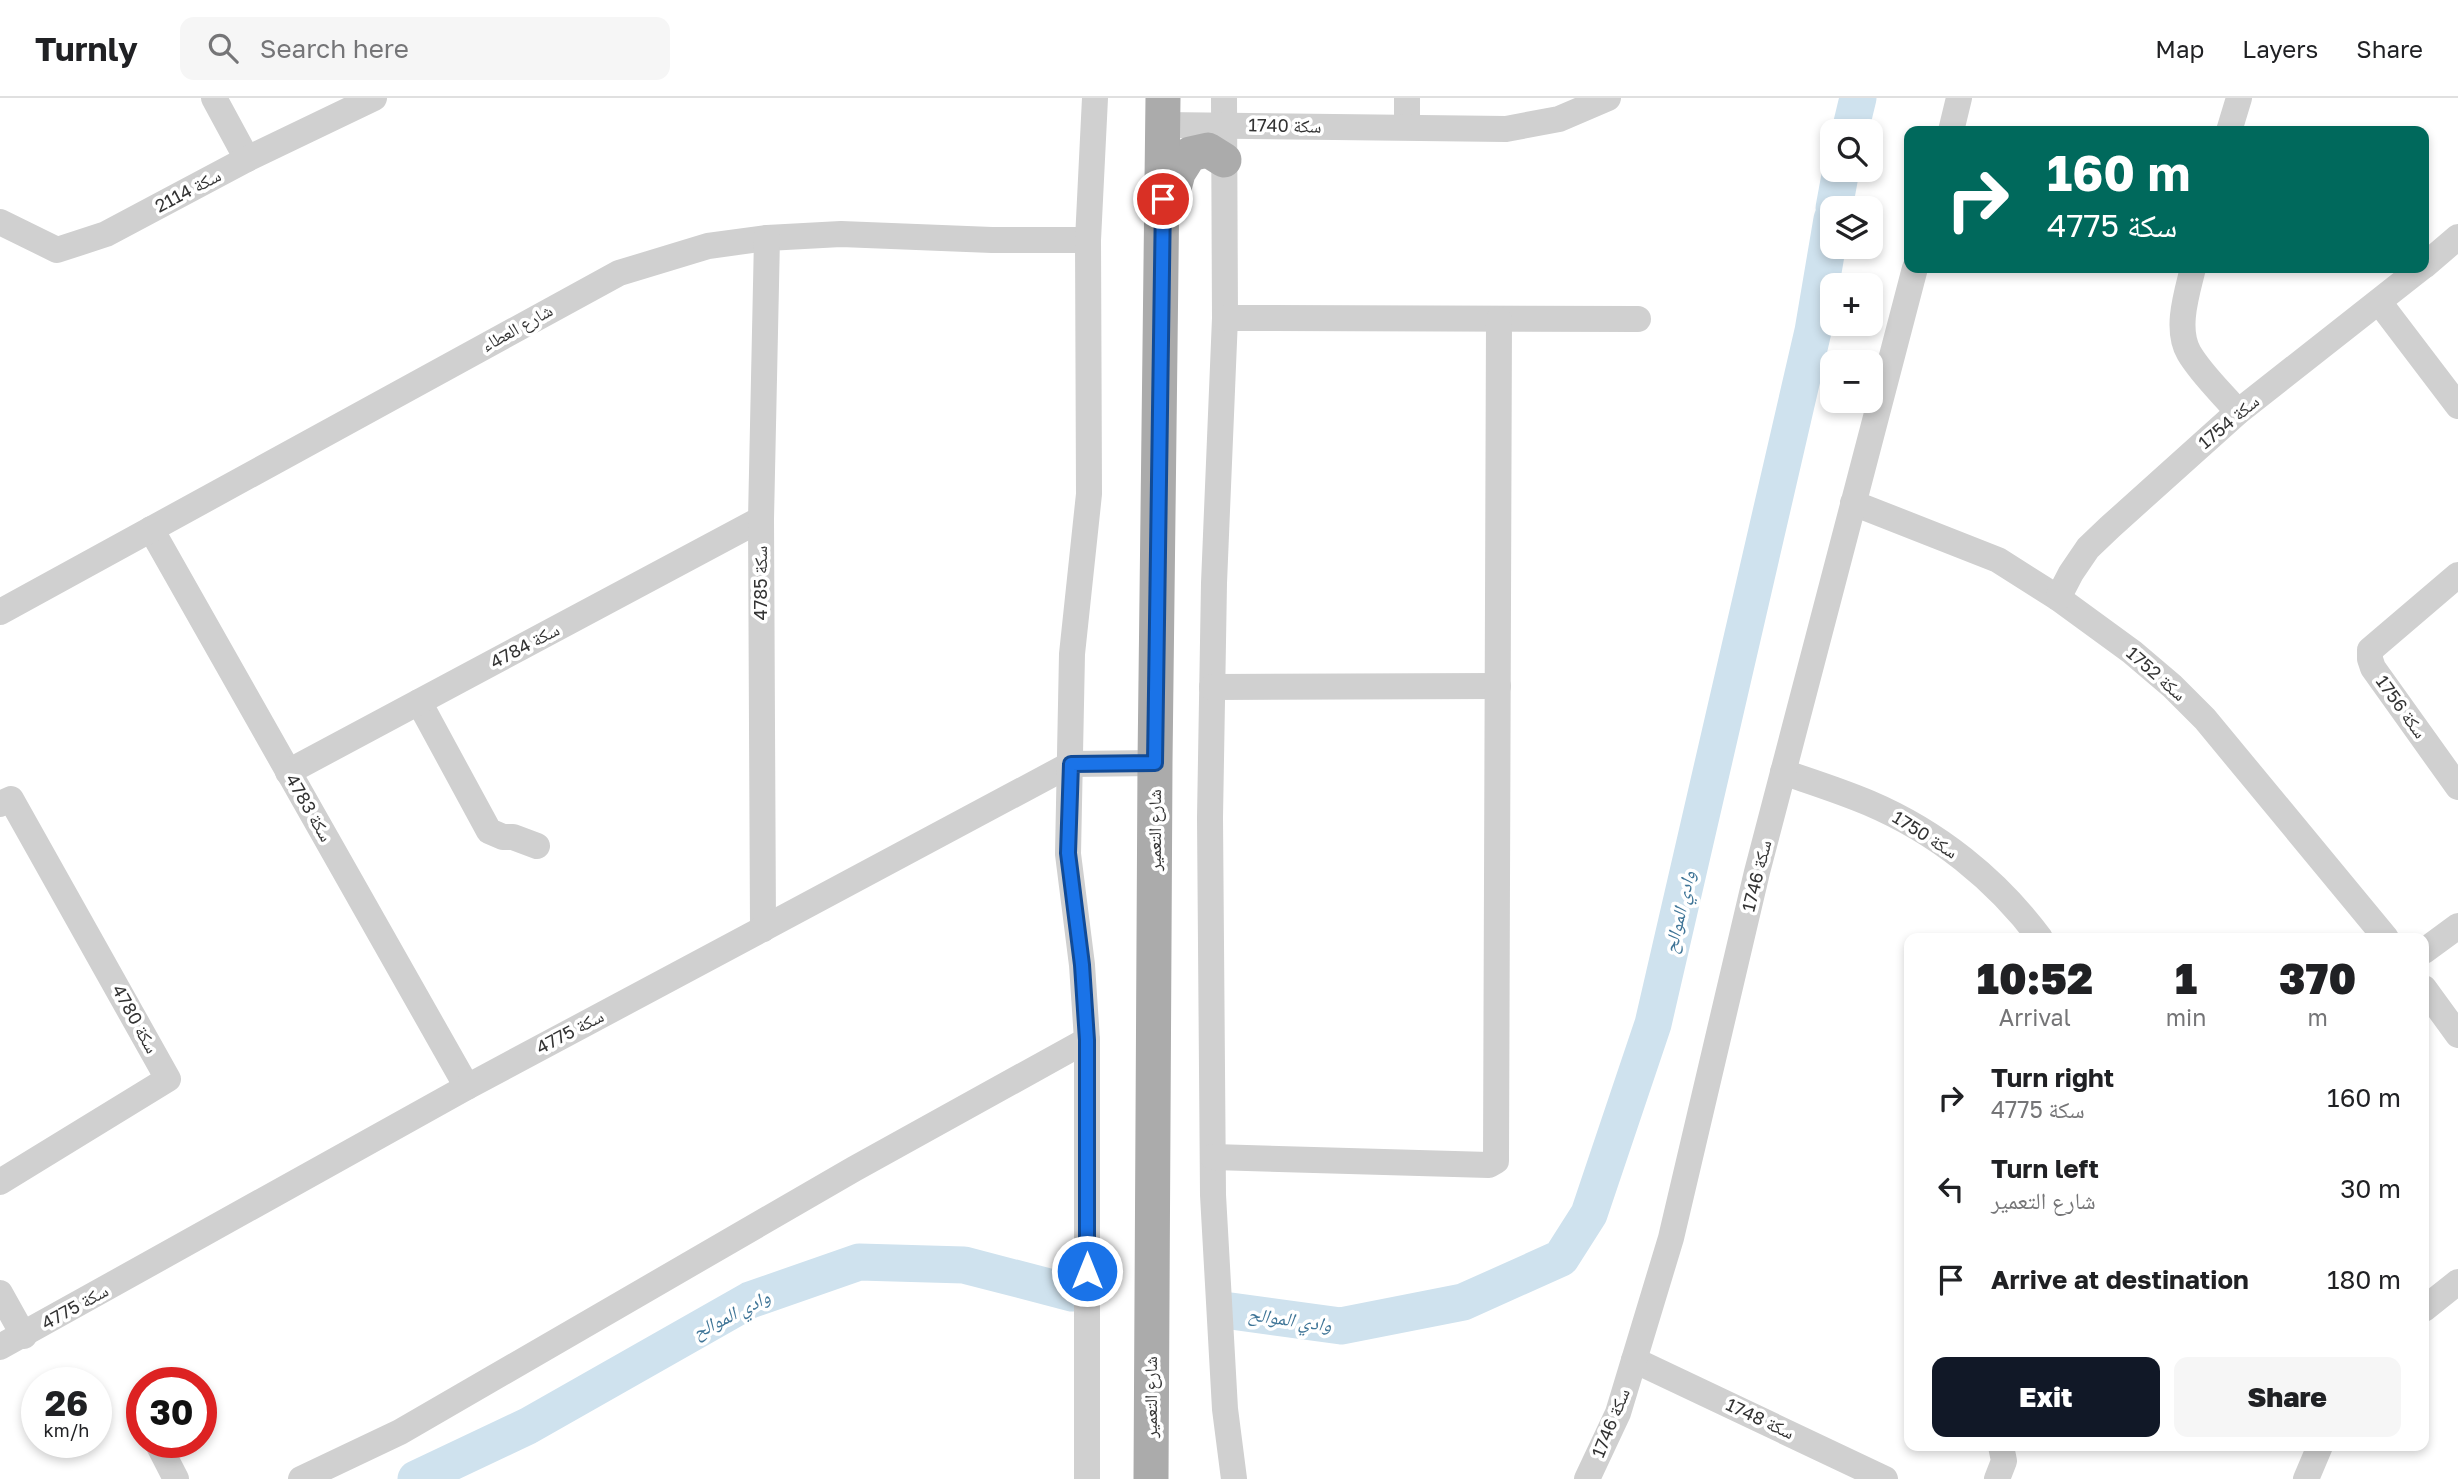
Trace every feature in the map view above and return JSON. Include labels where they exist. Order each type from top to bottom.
[{"type":"main road","name":"شارع التعمير","points":[[1151,1479],[1155,763],[1163,112]]},
{"type":"main road","points":[[1163,223],[1178,173],[1190,155],[1208,150],[1224,160]]},
{"type":"street","points":[[214,98],[247,159]]},
{"type":"street","name":"سكة 2114","points":[[0,222],[57,250],[106,234],[247,159],[374,98]]},
{"type":"street","points":[[1087,1479],[1087,1040],[1082,965],[1068,853],[1072,654],[1089,494],[1088,240],[1095,98]]},
{"type":"street","points":[[1224,98],[1225,318],[1213,583],[1210,818],[1213,1157],[1224,1409],[1234,1479]]},
{"type":"street","points":[[1407,98],[1407,127]]},
{"type":"street","name":"سكة 1740","points":[[1163,112],[1224,125],[1518,128],[1559,119],[1608,98]]},
{"type":"street","points":[[1952,126],[1959,98]]},
{"type":"street","points":[[2231,126],[2239,98]]},
{"type":"street","name":"شارع العطاء","points":[[0,612],[618,273],[708,246],[767,238],[841,234],[992,240],[1088,240]]},
{"type":"street","name":"سكة 1754","points":[[2429,261],[2458,237]]},
{"type":"street","name":"سكة 4785","points":[[763,929],[761,519],[767,238]]},
{"type":"street","name":"سكة 1746","points":[[1587,1479],[1618,1413],[1671,1238],[1783,772],[1914,273]]},
{"type":"street","points":[[2192,273],[2184,310],[2183,330],[2188,352],[2238,412]]},
{"type":"street","name":"سكة 1754","points":[[2058,597],[2088,548],[2238,412],[2415,273]]},
{"type":"street","points":[[2379,302],[2458,406]]},
{"type":"street","points":[[1225,318],[1638,319]]},
{"type":"street","points":[[1213,1157],[1489,1165],[1496,1161],[1499,320]]},
{"type":"street","name":"سكة 1752","points":[[1853,503],[1998,560],[2058,597],[2132,652],[2172,686],[2204,719],[2382,933]]},
{"type":"street","name":"سكة 4784","points":[[288,772],[761,519]]},
{"type":"street","name":"سكة 4783","points":[[151,530],[467,1087]]},
{"type":"street","name":"سكة 1756","points":[[2458,575],[2370,650],[2373,668],[2458,787]]},
{"type":"street","points":[[1212,687],[1498,686]]},
{"type":"street","points":[[419,702],[489,831],[537,846]]},
{"type":"street","name":"سكة 4775","points":[[0,1348],[467,1087],[1071,764],[1155,763]]},
{"type":"street","name":"سكة 1750","points":[[1783,772],[1869,803],[1909,822],[1983,874],[2017,907],[2036,933]]},
{"type":"street","name":"سكة 4780","points":[[0,804],[11,799],[168,1079],[0,1182]]},
{"type":"street","points":[[2429,947],[2458,926]]},
{"type":"street","points":[[2429,995],[2458,1035]]},
{"type":"street","points":[[301,1479],[400,1432],[854,1170],[1087,1040]]},
{"type":"street","points":[[2429,1305],[2458,1282]]},
{"type":"street","points":[[0,1293],[24,1336]]},
{"type":"street","name":"سكة 1748","points":[[1634,1360],[1885,1479]]},
{"type":"street","points":[[1997,1479],[2004,1461],[2002,1451]]},
{"type":"street","points":[[2306,1479],[2318,1451]]},
{"type":"street","points":[[166,1458],[176,1479]]},
{"type":"waterway","name":"وادي الموالح","points":[[1853,119],[1858,98]]},
{"type":"waterway","name":"وادي الموالح","points":[[1836,196],[1839,182]]},
{"type":"waterway","name":"وادي الموالح","points":[[1231,1311],[1341,1326],[1463,1302],[1561,1258],[1589,1214],[1653,1024],[1813,331],[1825,259]]},
{"type":"waterway","name":"وادي الموالح","points":[[416,1479],[528,1426],[750,1300],[859,1262],[964,1265],[1072,1293]]},
{"type":"route","points":[[1087,1271],[1087,1040],[1082,965],[1068,853],[1071,764],[1155,763],[1163,199]]}]
